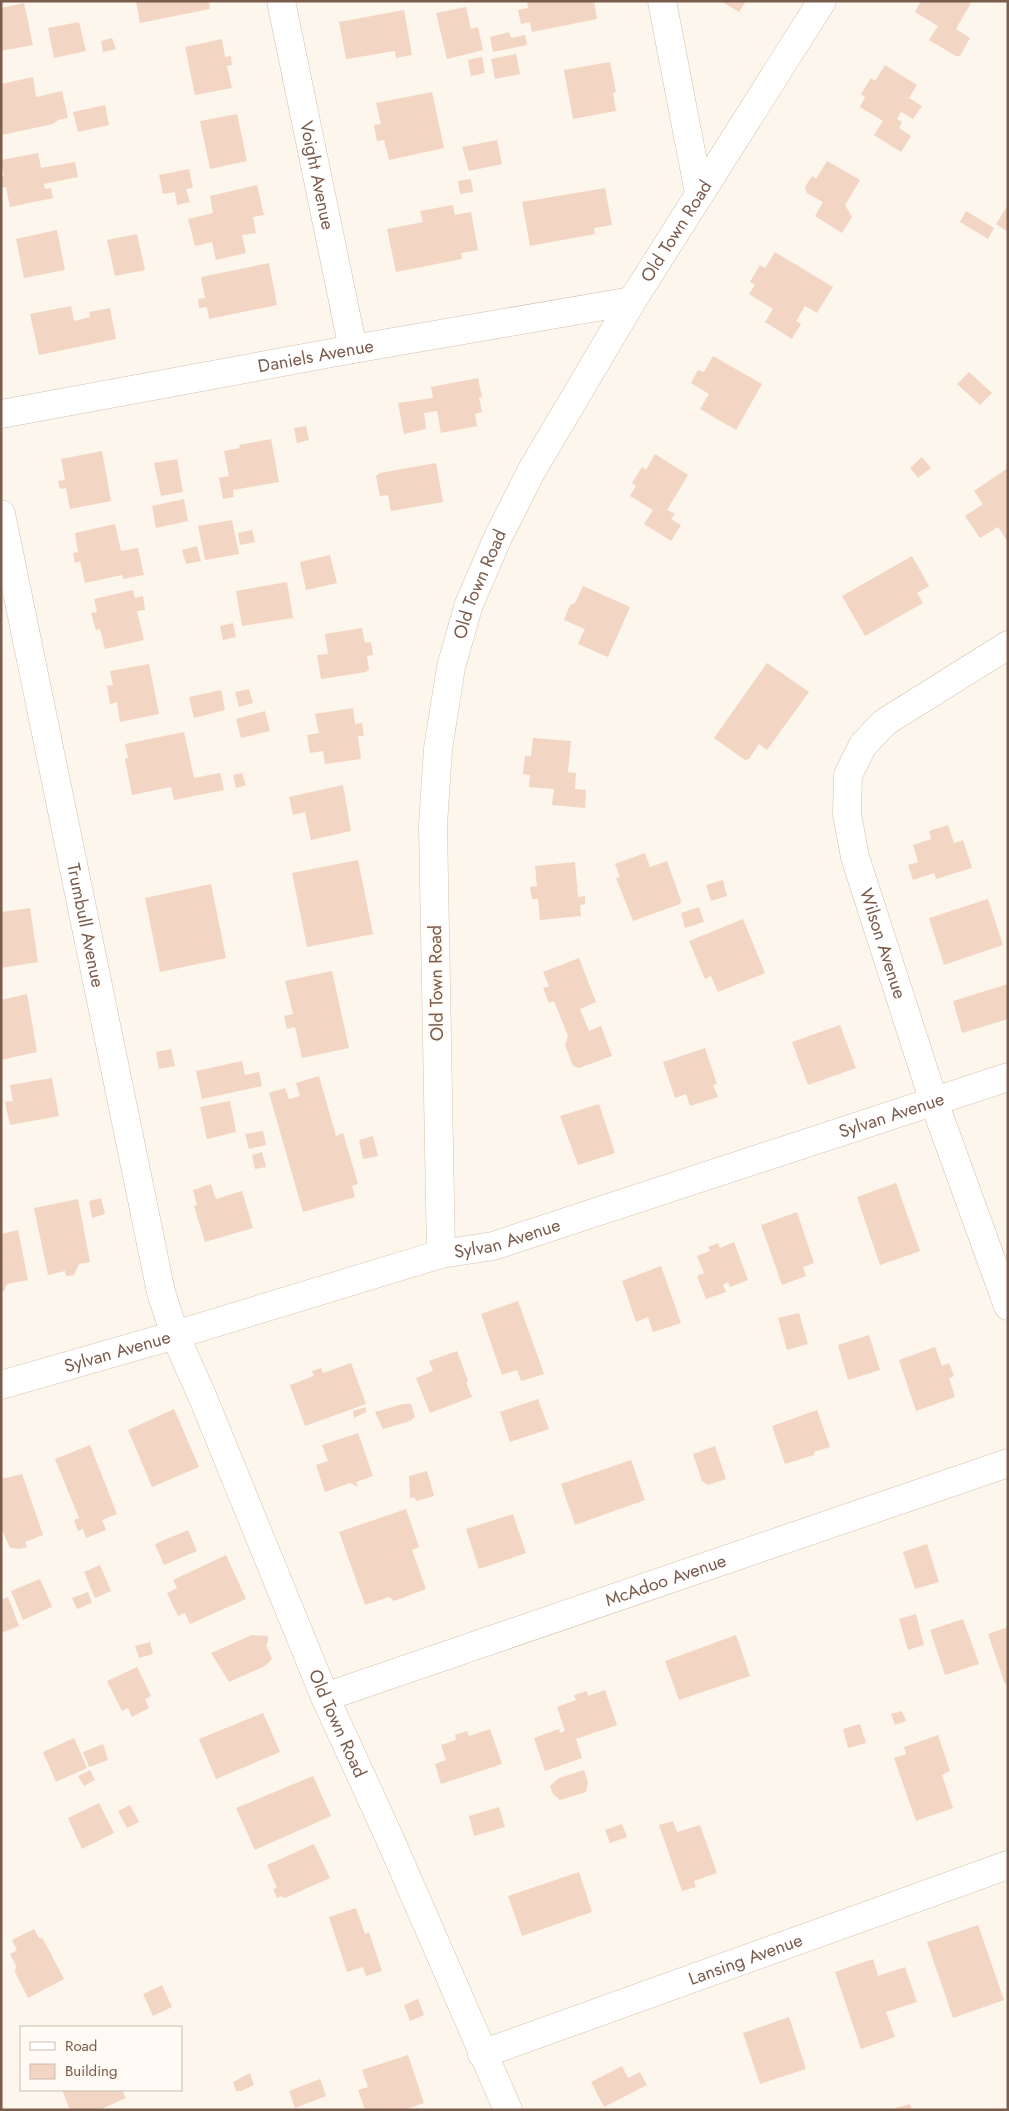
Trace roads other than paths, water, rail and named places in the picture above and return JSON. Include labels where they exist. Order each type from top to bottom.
[{"type":"street","name":"Voight Avenue","points":[[281,1],[353,349]]},
{"type":"street","points":[[662,1],[699,193]]},
{"type":"street","name":"Old Town Road","points":[[441,1254],[433,825],[438,749],[450,667],[469,604],[499,535],[532,470],[632,301],[822,1]]},
{"type":"street","name":"Daniels Avenue","points":[[1,414],[353,349],[632,301]]},
{"type":"street","name":"Trumbull Avenue","points":[[1,514],[161,1292],[175,1335]]},
{"type":"street","name":"Wilson Avenue","points":[[1008,645],[885,722],[863,746],[848,775],[847,814],[854,857],[934,1102],[1008,1306]]},
{"type":"street","name":"Sylvan Avenue","points":[[1,1385],[175,1335],[441,1254],[493,1246],[1008,1078]]},
{"type":"street","name":"Old Town Road","points":[[175,1335],[203,1398],[325,1697],[390,1839],[508,2110]]},
{"type":"street","name":"McAdoo Avenue","points":[[325,1697],[1008,1464]]},
{"type":"street","name":"Lansing Avenue","points":[[482,2054],[1008,1865]]}]
